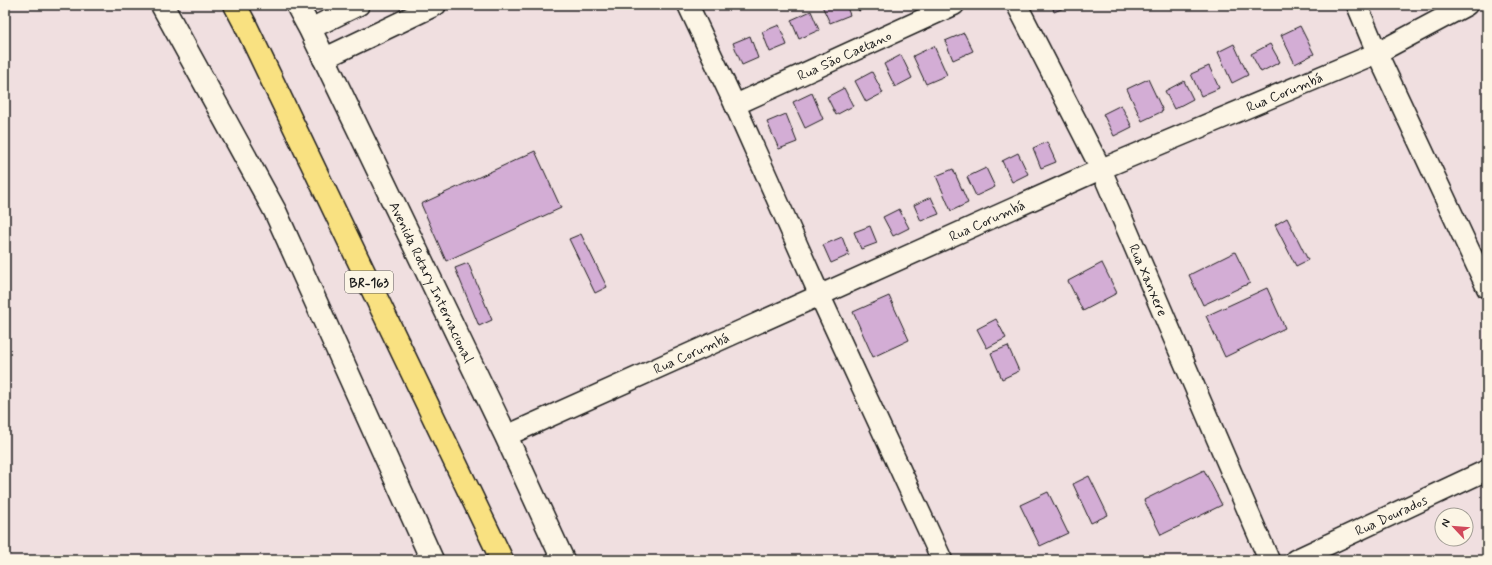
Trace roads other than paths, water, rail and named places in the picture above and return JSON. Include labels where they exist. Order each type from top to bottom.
[{"type":"highway","name":"BR-163","points":[[235,5],[246,24],[502,560]]},
{"type":"street","points":[[162,5],[275,211],[432,560]]},
{"type":"street","name":"Avenida Rotary Internacional","points":[[297,5],[310,29],[323,59],[506,436],[563,560]]},
{"type":"street","points":[[310,29],[359,5]]},
{"type":"street","points":[[323,59],[436,5]]},
{"type":"street","points":[[688,5],[942,560]]},
{"type":"street","name":"Rua São Caetano","points":[[735,105],[954,5]]},
{"type":"street","name":"Rua Xanxere","points":[[1017,5],[1101,169],[1269,560]]},
{"type":"street","points":[[1357,5],[1376,53],[1487,288]]},
{"type":"street","name":"Rua Corumbá","points":[[506,436],[1101,169],[1376,53],[1467,5]]},
{"type":"street","name":"Rua Dourados","points":[[1295,560],[1487,470]]}]
